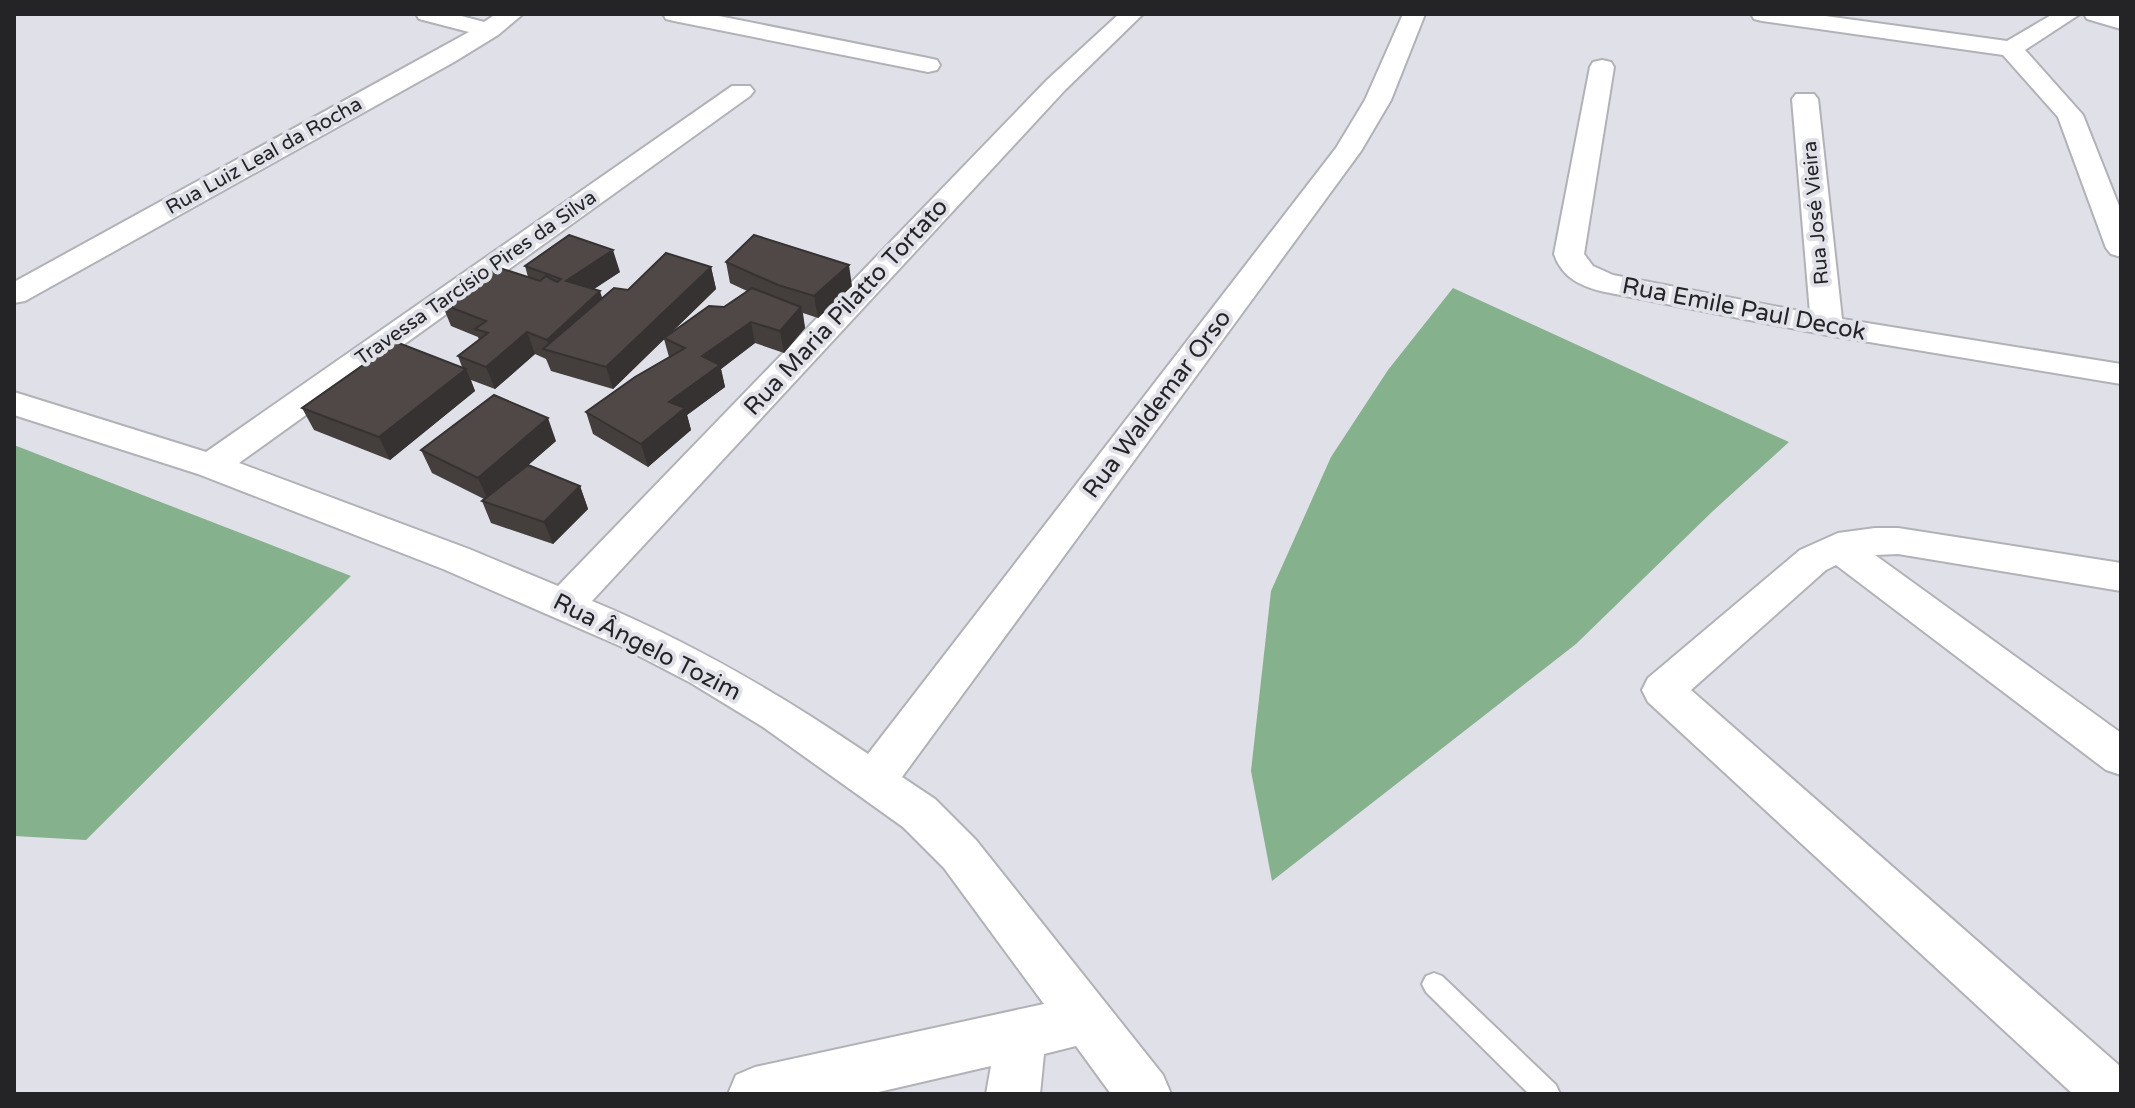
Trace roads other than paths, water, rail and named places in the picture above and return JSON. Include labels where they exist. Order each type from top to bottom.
[{"type":"street","points":[[427,14],[490,30]]},
{"type":"street","name":"Rua Luiz Leal da Rocha","points":[[14,294],[490,30],[512,14]]},
{"type":"street","points":[[674,14],[928,65]]},
{"type":"street","name":"Rua Maria Pilatto Tortato","points":[[565,604],[1056,85],[1132,14]]},
{"type":"street","name":"Rua Waldemar Orso","points":[[874,780],[1348,151],[1378,100],[1414,14]]},
{"type":"street","points":[[1762,14],[1866,21],[2011,49],[2070,115],[2121,248]]},
{"type":"street","points":[[2011,49],[2069,14]]},
{"type":"street","points":[[2095,14],[2121,22]]},
{"type":"street","name":"Rua Emile Paul Decok","points":[[1602,67],[1569,254],[1571,265],[1584,275],[1605,283],[1827,326],[2121,374]]},
{"type":"street","name":"Travessa Tarcísio Pires da Silva","points":[[211,466],[741,91]]},
{"type":"street","name":"Rua José Vieira","points":[[1805,99],[1827,326]]},
{"type":"street","name":"Rua Ângelo Tozim","points":[[14,403],[211,466],[377,527],[565,604],[706,672],[778,715],[919,813],[960,854],[1144,1094]]},
{"type":"street","points":[[2112,1094],[1663,690],[1813,560],[1838,547],[1868,540],[1898,541],[2121,577]]},
{"type":"street","points":[[1838,547],[2121,757]]},
{"type":"street","points":[[755,1094],[1088,1019]]},
{"type":"street","points":[[1013,1094],[1021,1033]]},
{"type":"lane","points":[[1434,984],[1547,1094]]}]
